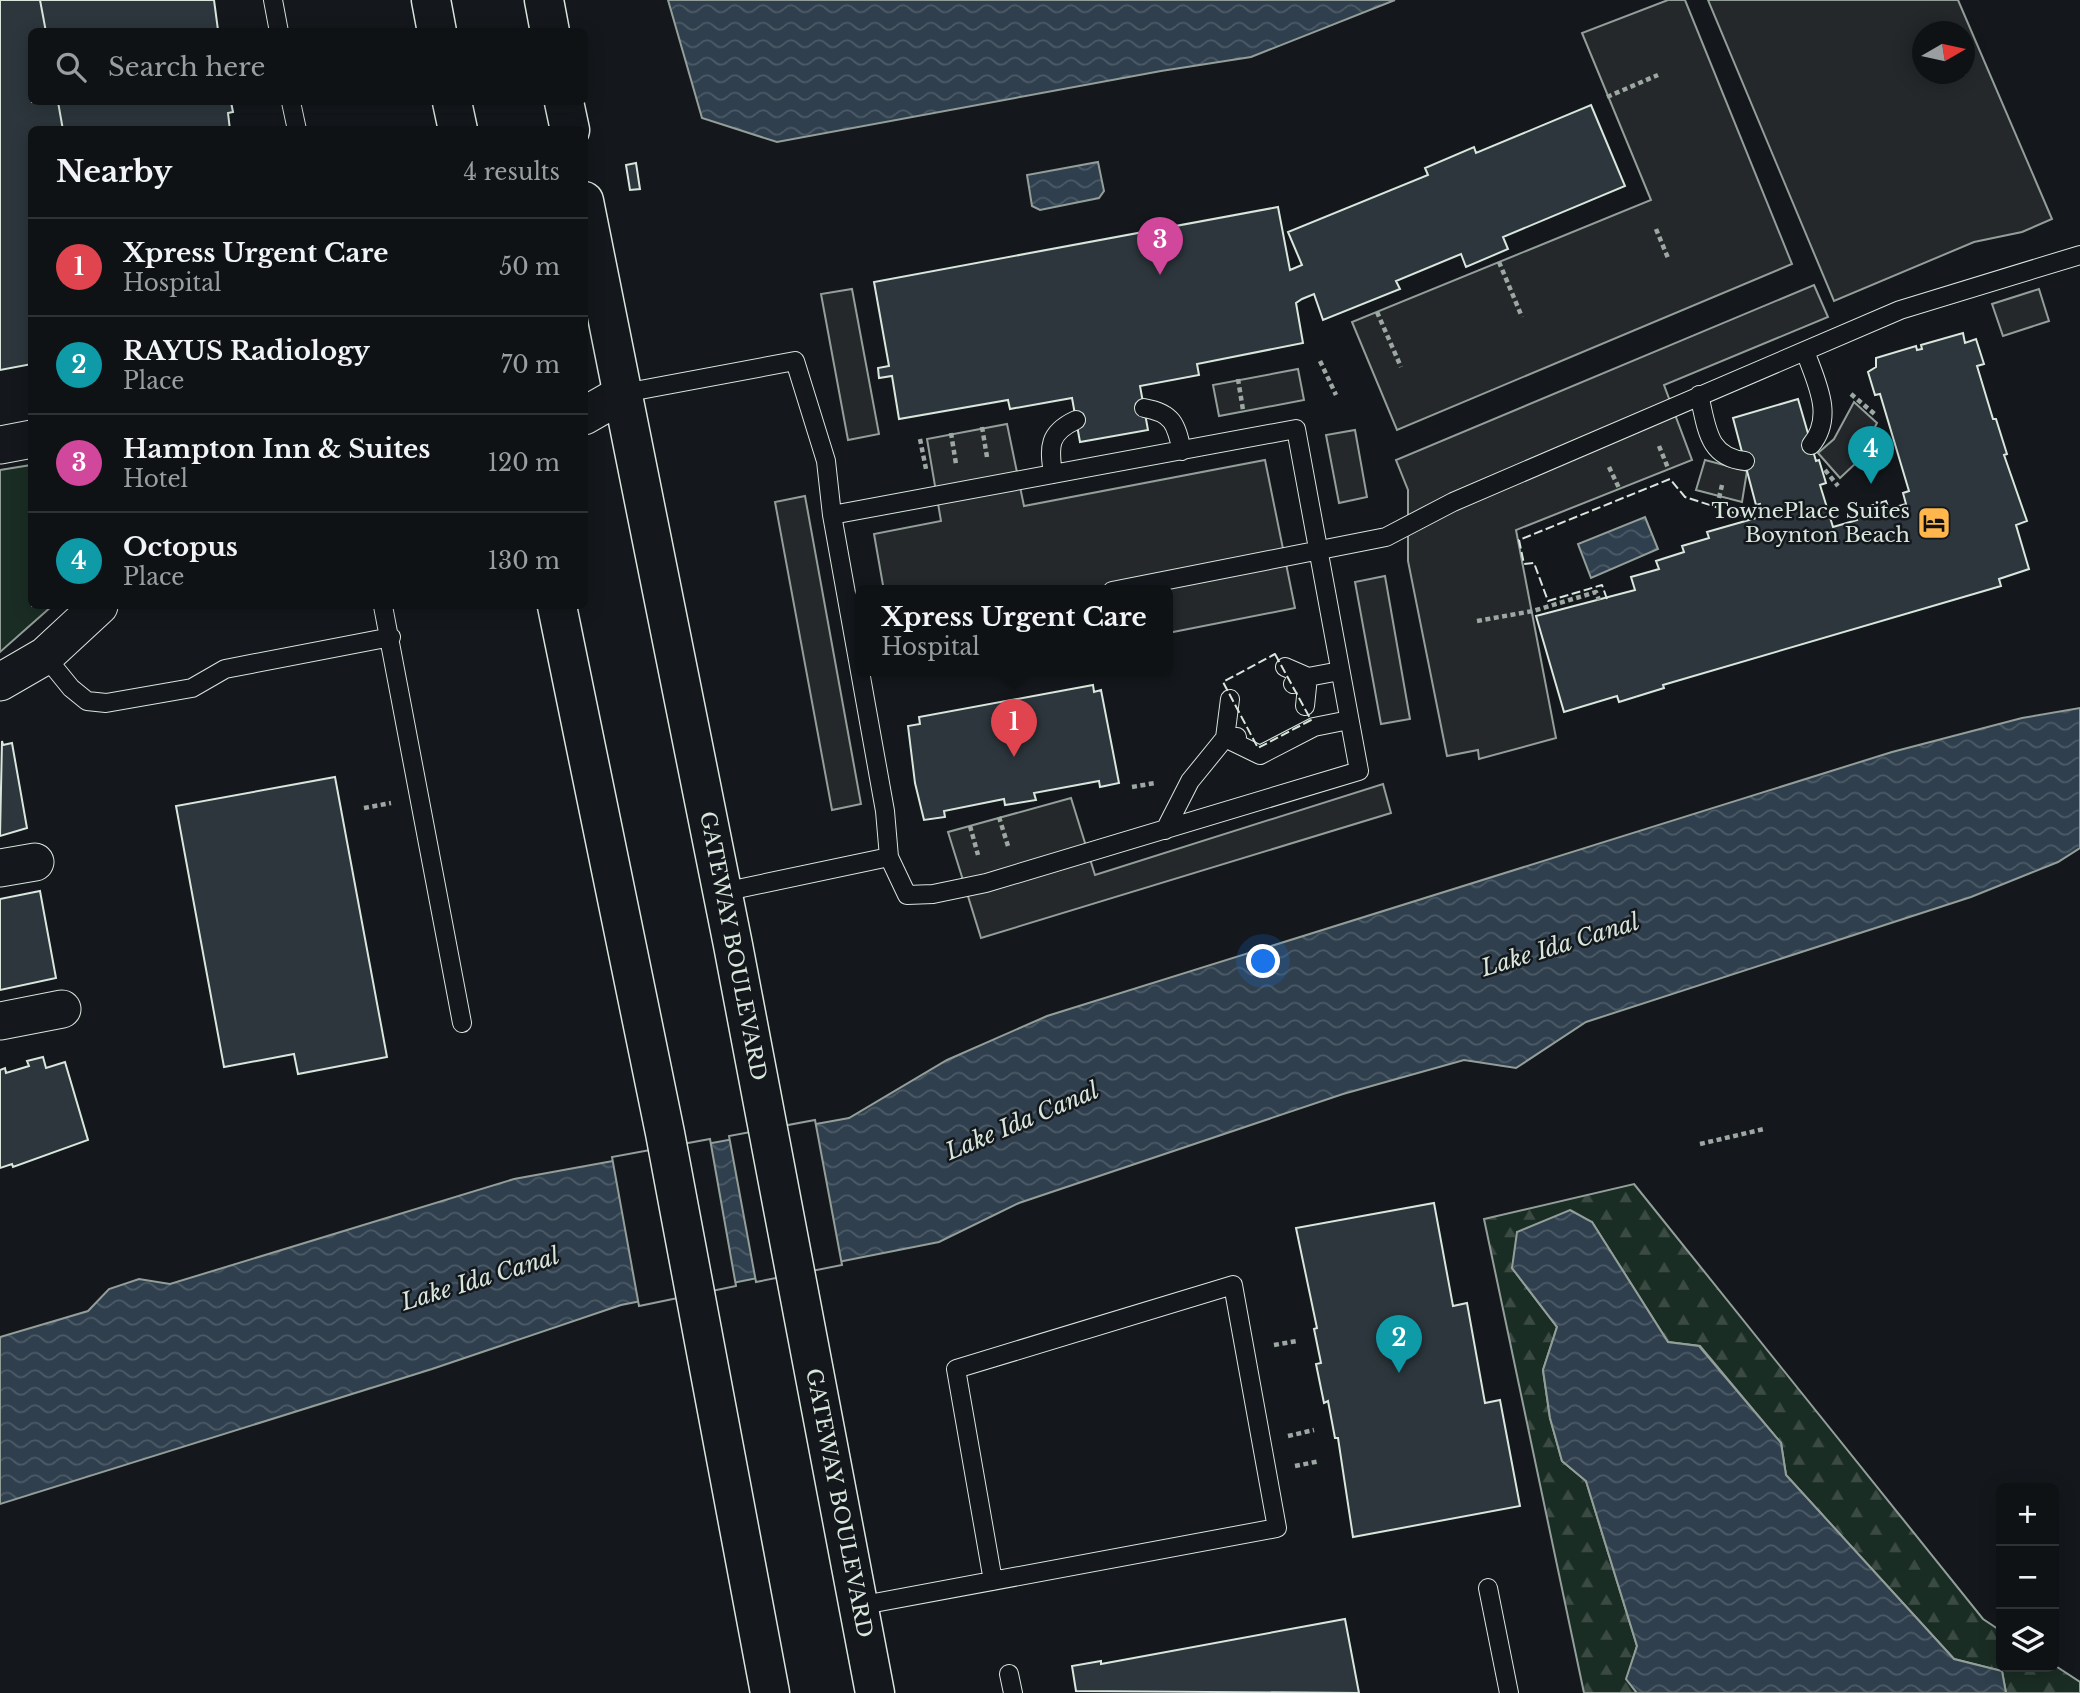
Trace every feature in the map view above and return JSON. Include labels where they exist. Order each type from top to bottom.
[{"type":"main road","points":[[431,0],[436,28]]},
{"type":"main road","points":[[544,0],[549,28]]},
{"type":"main road","points":[[453,105],[457,126]]},
{"type":"main road","points":[[565,105],[569,126]]},
{"type":"main road","name":"GATEWAY BOULEVARD","points":[[588,220],[723,892],[875,1693]]},
{"type":"main road","points":[[558,609],[665,1133],[771,1693]]},
{"type":"street","points":[[588,386],[624,393]]},
{"type":"street","points":[[588,414],[624,393]]},
{"type":"street","points":[[0,445],[28,440]]},
{"type":"street","points":[[0,682],[45,656],[96,609]]},
{"type":"street","points":[[0,1021],[62,1009]]},
{"type":"lane","points":[[273,0],[278,28]]},
{"type":"lane","points":[[292,105],[295,126]]},
{"type":"lane","points":[[1143,585],[1386,537],[1454,502],[1900,310],[2080,255]]},
{"type":"lane","points":[[1805,351],[1824,410],[1819,435],[1811,445]]},
{"type":"lane","points":[[624,393],[795,361],[827,461],[832,515],[855,630]]},
{"type":"lane","points":[[1699,395],[1718,452],[1729,459],[1745,460]]},
{"type":"lane","points":[[1144,408],[1167,414],[1174,419],[1182,451]]},
{"type":"lane","points":[[1053,474],[1049,449],[1064,426],[1076,420]]},
{"type":"lane","points":[[832,515],[1296,429],[1359,771],[986,883],[933,894],[907,895],[889,857],[885,811],[863,676]]},
{"type":"lane","points":[[384,609],[463,1023]]},
{"type":"lane","points":[[45,656],[71,688],[87,701],[106,703],[191,688],[225,669],[391,638]]},
{"type":"lane","points":[[1285,667],[1301,681],[1305,706]]},
{"type":"lane","points":[[1301,681],[1340,671]]},
{"type":"lane","points":[[1225,738],[1230,699]]},
{"type":"lane","points":[[1165,830],[1190,781],[1239,716]]},
{"type":"lane","points":[[1225,738],[1260,755],[1314,727],[1349,720]]},
{"type":"lane","points":[[1225,738],[1250,737]]},
{"type":"lane","points":[[723,892],[889,857]]},
{"type":"lane","points":[[858,1606],[993,1581],[1277,1528],[1233,1285],[956,1369],[993,1581]]},
{"type":"lane","points":[[1488,1588],[1509,1693]]},
{"type":"lane","points":[[1009,1674],[1013,1693]]},
{"type":"path","points":[[1607,97],[1658,75]]},
{"type":"path","points":[[1656,229],[1668,258]]},
{"type":"path","points":[[1499,262],[1522,317]]},
{"type":"path","points":[[1377,312],[1401,367]]},
{"type":"path","points":[[1320,361],[1336,395]]},
{"type":"path","points":[[1238,379],[1244,411]]},
{"type":"path","points":[[1850,393],[1877,415]]},
{"type":"path","points":[[982,427],[988,461]]},
{"type":"path","points":[[951,433],[956,466]]},
{"type":"path","points":[[1656,438],[1668,468]]},
{"type":"path","points":[[920,439],[926,472]]},
{"type":"path","points":[[1605,458],[1619,488]]},
{"type":"path","points":[[1821,466],[1838,486]]},
{"type":"path","points":[[1477,621],[1533,611],[1595,593],[1599,600]]},
{"type":"path","points":[[1132,788],[1156,782]]},
{"type":"path","points":[[364,808],[397,802]]},
{"type":"path","points":[[999,817],[1008,849]]},
{"type":"path","points":[[970,826],[979,858]]},
{"type":"path","points":[[1700,1144],[1764,1129]]},
{"type":"path","points":[[1268,1346],[1297,1341]]},
{"type":"path","points":[[1285,1436],[1314,1430]]},
{"type":"path","points":[[1290,1467],[1320,1461]]},
{"type":"green space","points":[[28,465],[28,609],[49,609],[0,652],[0,470]]},
{"type":"green space","points":[[1634,1184],[1983,1619],[1996,1628],[1996,1670],[1954,1659],[1786,1475],[1781,1443],[1700,1346],[1668,1342],[1592,1222],[1512,1268],[1557,1327],[1543,1370],[1550,1418],[1562,1461],[1586,1481],[1637,1646],[1627,1679],[1637,1693],[1584,1693],[1484,1219]]},
{"type":"green space","points":[[2059,1668],[2080,1682],[2080,1693],[2006,1693],[2002,1672],[2059,1672]]},
{"type":"shaded area","points":[[1668,0],[1685,0],[1792,264],[1397,430],[1352,322],[1651,200],[1582,33]]},
{"type":"shaded area","points":[[1708,0],[1958,0],[1967,21],[1912,21],[1912,84],[1975,84],[1975,40],[2052,219],[2022,232],[1974,242],[1834,301]]},
{"type":"shaded area","points":[[1814,285],[1828,317],[1664,385],[1692,460],[1516,530],[1556,738],[1479,759],[1478,750],[1447,756],[1408,561],[1408,490],[1396,460]]},
{"type":"shaded area","points":[[852,289],[879,434],[848,440],[821,294]]},
{"type":"shaded area","points":[[2039,289],[2049,321],[2003,336],[1992,304]]},
{"type":"shaded area","points":[[1298,369],[1304,400],[1219,416],[1213,385]]},
{"type":"shaded area","points":[[1854,402],[1877,423],[1856,463],[1840,478],[1818,453],[1834,439]]},
{"type":"shaded area","points":[[1007,424],[1024,506],[1265,460],[1295,608],[1173,632],[1173,585],[883,585],[874,534],[941,521],[927,439]]},
{"type":"shaded area","points":[[1355,430],[1367,497],[1339,503],[1326,435]]},
{"type":"shaded area","points":[[1705,460],[1747,471],[1742,502],[1696,490]]},
{"type":"shaded area","points":[[805,496],[861,804],[832,810],[775,502]]},
{"type":"shaded area","points":[[1385,576],[1410,719],[1381,724],[1355,582]]},
{"type":"shaded area","points":[[1383,784],[1391,813],[981,938],[948,832],[1071,798],[1095,875]]},
{"type":"water","points":[[668,0],[1395,0],[1251,57],[1161,71],[777,142],[702,118]]},
{"type":"water","points":[[1098,162],[1104,191],[1099,198],[1040,210],[1032,206],[1027,175]]},
{"type":"water","points":[[1645,517],[1658,549],[1591,578],[1578,544]]},
{"type":"water","name":"Lake Ida Canal","points":[[2080,708],[2080,848],[2058,862],[1971,897],[1586,1022],[1516,1068],[1464,1060],[1343,1094],[1019,1203],[939,1242],[621,1305],[432,1369],[0,1504],[0,1337],[88,1311],[109,1289],[139,1279],[170,1284],[514,1179],[849,1118],[947,1060],[1047,1016],[1892,752],[2022,718]]},
{"type":"water","points":[[1570,1210],[1592,1222],[1668,1342],[1699,1346],[1781,1443],[1786,1475],[1954,1659],[2002,1672],[2006,1693],[1637,1693],[1626,1679],[1637,1646],[1586,1481],[1562,1461],[1550,1418],[1543,1370],[1557,1327],[1512,1268],[1517,1232]]},
{"type":"pier","points":[[815,1120],[842,1265],[756,1282],[729,1136]]},
{"type":"pier","points":[[710,1139],[736,1286],[639,1306],[612,1157]]},
{"type":"building","points":[[0,0],[40,0],[45,28],[28,28],[28,105],[59,105],[62,126],[28,126],[28,365],[0,370]]},
{"type":"building","points":[[40,0],[214,0],[218,28],[45,28]]},
{"type":"building","points":[[59,105],[232,105],[233,112],[228,113],[230,126],[62,126]]},
{"type":"building","points":[[1591,105],[1625,186],[1503,237],[1508,249],[1466,267],[1461,254],[1396,281],[1400,289],[1323,320],[1314,294],[1302,299],[1296,303],[1303,343],[1197,364],[1199,375],[1140,386],[1148,430],[1080,442],[1072,398],[1010,409],[1008,400],[899,419],[892,376],[879,378],[878,368],[889,366],[874,282],[1278,207],[1290,270],[1302,265],[1288,232],[1428,175],[1425,168],[1474,147],[1476,153]]},
{"type":"building","points":[[636,163],[640,189],[630,190],[626,165]]},
{"type":"building","name":"TownePlace Suites Boynton Beach","points":[[1963,333],[1965,343],[1976,339],[1984,364],[1977,366],[2027,521],[2016,525],[2029,569],[1999,579],[2001,586],[1663,685],[1664,688],[1619,702],[1617,696],[1564,712],[1536,616],[1635,590],[1631,577],[1659,569],[1656,561],[1684,552],[1682,546],[1709,538],[1707,532],[1763,516],[1760,504],[1756,505],[1733,418],[1798,399],[1816,461],[1819,460],[1826,483],[1820,485],[1833,527],[1857,520],[1854,511],[1886,501],[1889,509],[1906,504],[1903,493],[1909,491],[1880,394],[1875,395],[1868,372],[1876,367],[1876,358],[1916,346],[1917,350],[1922,349],[1921,345]]},
{"type":"building","points":[[1093,685],[1094,692],[1101,690],[1119,783],[1100,787],[1099,781],[1034,793],[1036,800],[1005,805],[1004,799],[944,811],[945,817],[924,820],[915,783],[908,726],[920,724],[919,717]]},
{"type":"building","points":[[2,741],[3,745],[12,743],[27,828],[0,836]]},
{"type":"building","points":[[335,777],[387,1057],[298,1074],[294,1054],[224,1067],[176,806]]},
{"type":"building","points":[[40,891],[56,978],[0,990],[0,899]]},
{"type":"building","points":[[43,1057],[46,1068],[65,1062],[88,1140],[13,1167],[12,1164],[0,1168],[0,1070],[5,1068],[6,1073],[29,1066],[27,1061]]},
{"type":"building","points":[[1434,1203],[1453,1306],[1467,1303],[1485,1403],[1500,1400],[1520,1506],[1353,1537],[1338,1438],[1335,1438],[1328,1401],[1324,1403],[1316,1364],[1321,1363],[1314,1329],[1317,1328],[1296,1228]]},
{"type":"building","points":[[1345,1619],[1359,1693],[1076,1691],[1072,1666],[1101,1661],[1101,1664]]},
{"type":"fence","points":[[1607,599],[1602,585],[1548,601],[1534,563],[1524,564],[1519,540],[1670,479],[1685,497],[1753,519]]},
{"type":"fence","points":[[1275,654],[1311,720],[1258,748],[1223,682],[1275,654]]},
{"type":"place","name":"Hampton Inn & Suites","points":[[1160,275]]},
{"type":"place","name":"Octopus","points":[[1871,484]]},
{"type":"place","name":"TownePlace Suites Boynton Beach","points":[[1934,523]]},
{"type":"place","name":"Xpress Urgent Care","points":[[1014,757]]},
{"type":"place","name":"RAYUS Radiology","points":[[1399,1373]]}]
